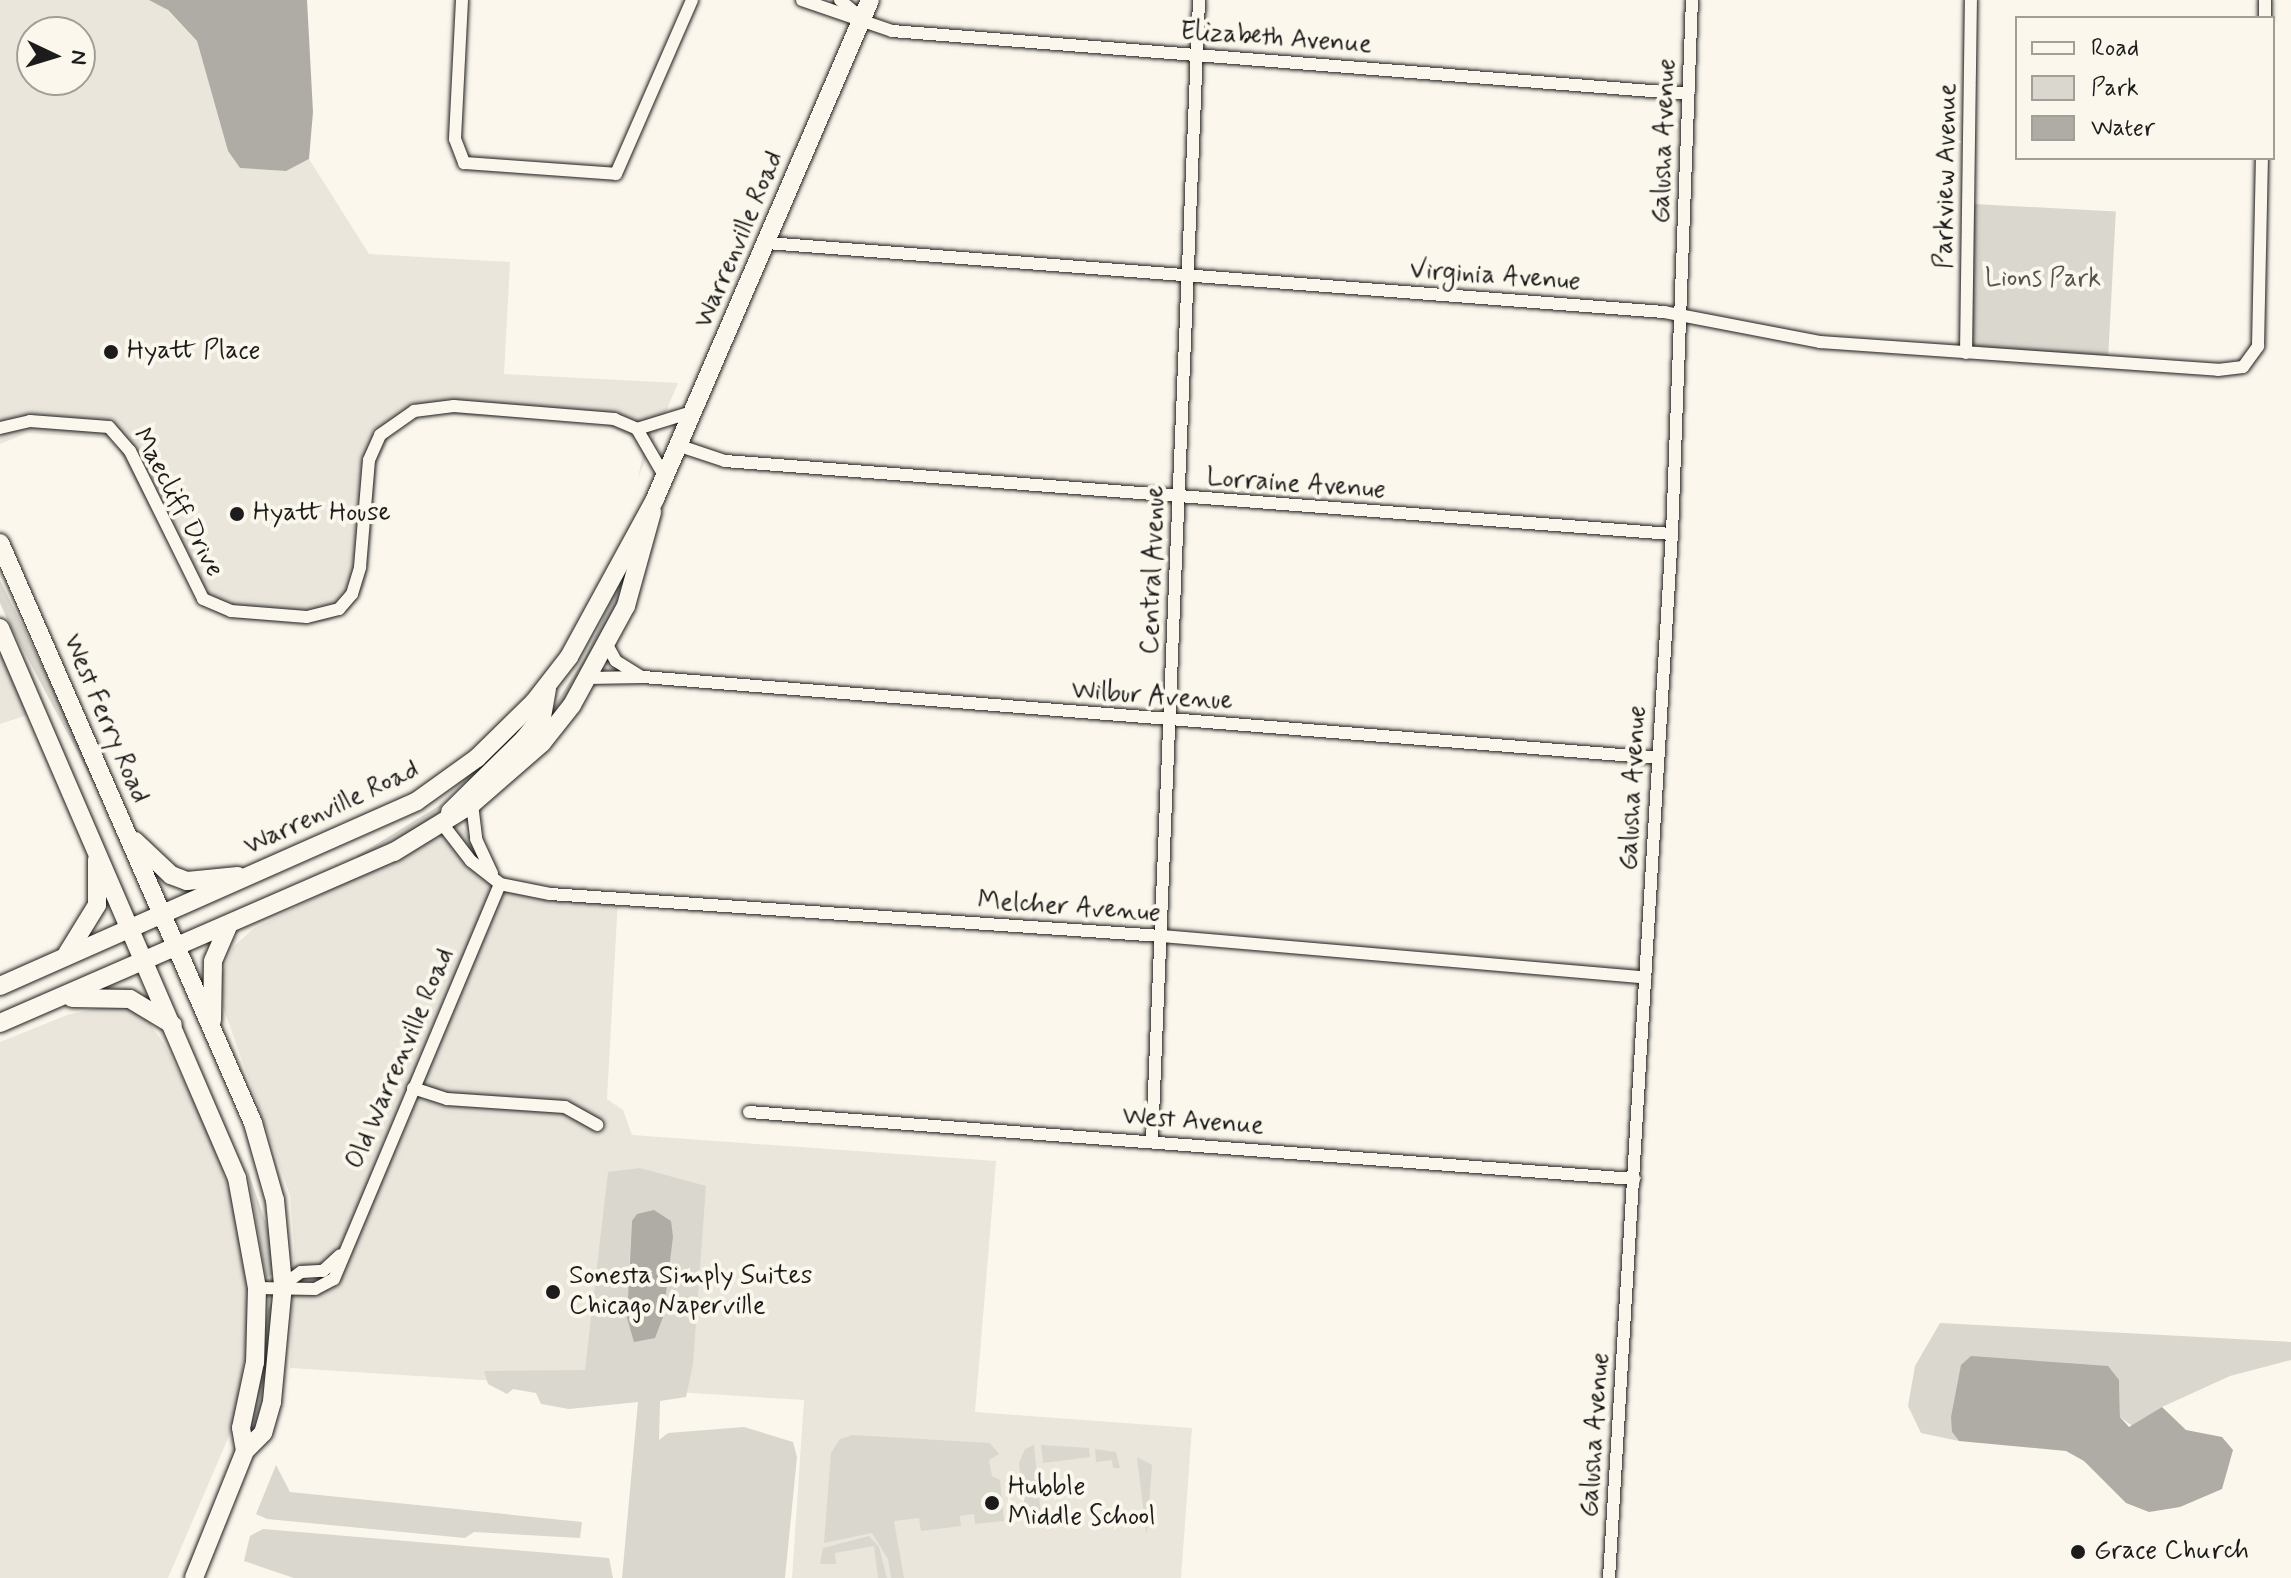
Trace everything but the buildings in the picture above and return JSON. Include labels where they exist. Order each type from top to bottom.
[{"type":"main road","name":"Warrenville Road","points":[[0,986],[163,917],[417,801],[477,758],[548,685],[655,499],[680,446],[870,0]]},
{"type":"main road","name":"Warrenville Road","points":[[0,1023],[444,826],[472,804],[542,743],[588,678],[607,645],[635,582],[655,499]]},
{"type":"main road","name":"West Ferry Road","points":[[0,543],[163,917]]},
{"type":"main road","points":[[0,628],[237,1178],[257,1288],[255,1362],[241,1428],[245,1451]]},
{"type":"main road","points":[[444,826],[454,802],[495,768],[542,717],[548,685]]},
{"type":"main road","points":[[126,833],[162,868],[187,881],[257,874]]},
{"type":"main road","points":[[64,959],[97,905],[97,849]]},
{"type":"main road","points":[[163,917],[260,1144],[277,1213],[283,1285],[272,1402],[263,1433],[245,1451],[194,1578]]},
{"type":"main road","points":[[213,1031],[211,975],[229,924]]},
{"type":"main road","points":[[57,999],[118,996],[173,1025]]},
{"type":"street","points":[[462,0],[455,139],[464,163],[616,174],[692,0]]},
{"type":"street","points":[[802,0],[825,12],[862,18]]},
{"type":"street","points":[[840,0],[862,18]]},
{"type":"street","name":"Central Avenue","points":[[1152,1141],[1199,0]]},
{"type":"street","name":"Galusha Avenue","points":[[1609,1578],[1672,534],[1692,0]]},
{"type":"street","name":"Parkview Avenue","points":[[1966,353],[1971,0]]},
{"type":"street","name":"Elizabeth Avenue","points":[[862,18],[892,31],[1689,94]]},
{"type":"street","name":"Virginia Avenue","points":[[767,243],[1681,316],[1820,342],[2218,370],[2243,367],[2258,346],[2262,160]]},
{"type":"street","name":"Maecliff Drive","points":[[0,428],[30,421],[109,427],[130,451],[203,599],[231,611],[307,617],[339,609],[352,594],[360,567],[369,460],[380,435],[401,417],[454,406],[605,417],[637,429]]},
{"type":"street","points":[[665,477],[637,429],[695,411]]},
{"type":"street","name":"Lorraine Avenue","points":[[680,446],[725,461],[1672,534]]},
{"type":"street","points":[[607,645],[616,661],[643,677]]},
{"type":"street","name":"Wilbur Avenue","points":[[588,678],[643,677],[1658,758]]},
{"type":"street","points":[[472,804],[476,839],[496,881]]},
{"type":"street","name":"Melcher Avenue","points":[[444,826],[471,861],[496,881],[550,894],[1162,936],[1645,977]]},
{"type":"street","name":"Old Warrenville Road","points":[[283,1285],[300,1291],[327,1284],[338,1270],[342,1252],[413,1088],[496,881]]},
{"type":"street","points":[[413,1088],[447,1099],[565,1107],[597,1125]]},
{"type":"street","name":"West Avenue","points":[[749,1112],[1634,1179]]},
{"type":"street","points":[[257,1288],[283,1285]]},
{"type":"shaded area","points":[[0,0],[149,0],[163,6],[197,41],[228,151],[240,168],[286,171],[309,159],[369,254],[510,262],[504,374],[678,383],[638,478],[643,454],[635,439],[602,423],[427,413],[407,421],[389,438],[377,464],[365,585],[350,609],[329,621],[305,623],[231,618],[201,605],[113,439],[27,433],[0,444]]},
{"type":"shaded area","points":[[0,651],[27,715],[0,724]]},
{"type":"shaded area","points":[[460,824],[505,885],[618,898],[607,1099],[623,1110],[632,1135],[996,1161],[975,1412],[1192,1428],[1181,1578],[792,1578],[804,1400],[290,1368],[294,1247],[290,1195],[223,1007],[221,977],[233,947],[253,929]]},
{"type":"shaded area","points":[[112,1005],[129,1006],[146,1018],[164,1044],[205,1122],[235,1207],[248,1289],[246,1351],[232,1429],[168,1578],[0,1578],[0,1042],[67,1015]]},
{"type":"green space","name":"Lions Park","points":[[1974,204],[2116,211],[2108,355],[1966,348]]},
{"type":"green space","points":[[627,565],[632,568],[607,628],[575,686],[533,739],[585,658]]},
{"type":"green space","points":[[0,580],[70,722],[107,808],[8,621],[0,603]]},
{"type":"green space","points":[[442,804],[434,820],[358,858],[357,856]]},
{"type":"green space","points":[[640,1168],[706,1186],[693,1364],[686,1397],[660,1401],[659,1440],[668,1433],[744,1427],[793,1442],[797,1457],[785,1578],[622,1578],[638,1402],[569,1409],[541,1404],[536,1393],[513,1389],[507,1394],[488,1384],[484,1371],[585,1370],[608,1172]],"holes":[[[632,1221],[671,1221],[663,1317],[628,1280]]]},
{"type":"green space","points":[[247,1169],[269,1232],[273,1274],[266,1278]]},
{"type":"green space","points":[[275,1297],[268,1375],[254,1437],[249,1434],[268,1309]]},
{"type":"green space","points":[[1940,1323],[2291,1342],[2291,1360],[2230,1376],[2162,1407],[2135,1428],[2120,1417],[2119,1380],[1952,1432],[1959,1441],[1921,1433],[1908,1406],[1915,1366]]},
{"type":"green space","points":[[853,1435],[990,1443],[999,1454],[989,1460],[992,1476],[1000,1480],[1004,1521],[975,1524],[974,1514],[960,1516],[961,1526],[921,1531],[919,1518],[894,1521],[904,1578],[891,1578],[888,1559],[872,1533],[824,1543],[831,1453],[840,1439]]},
{"type":"green space","points":[[1034,1445],[1041,1516],[1026,1518],[1019,1463],[1025,1449]]},
{"type":"green space","points":[[1041,1445],[1089,1448],[1090,1457],[1043,1463]]},
{"type":"green space","points":[[1095,1449],[1116,1452],[1120,1468],[1113,1468],[1112,1460],[1096,1462]]},
{"type":"green space","points":[[1137,1457],[1152,1465],[1147,1533],[1146,1531]]},
{"type":"green space","points":[[276,1465],[290,1492],[582,1522],[580,1538],[474,1532],[465,1538],[267,1519],[256,1514]]},
{"type":"green space","points":[[263,1529],[609,1558],[613,1578],[294,1578],[244,1561],[250,1536]]},
{"type":"green space","points":[[869,1536],[879,1547],[887,1578],[878,1578],[874,1546],[835,1553],[836,1564],[820,1564],[823,1548]]},
{"type":"water","points":[[149,0],[307,0],[313,112],[309,159],[286,171],[240,168],[228,151],[197,41],[168,10]]},
{"type":"water","points":[[654,1210],[671,1221],[673,1237],[663,1317],[655,1338],[634,1342],[627,1318],[632,1221],[637,1214]]},
{"type":"water","points":[[1971,1356],[2108,1366],[2119,1380],[2120,1417],[2129,1427],[2162,1407],[2186,1430],[2222,1437],[2233,1450],[2222,1489],[2180,1507],[2149,1512],[2126,1503],[2084,1461],[2066,1451],[1959,1441],[1952,1432],[1951,1417],[1961,1365]]},
{"type":"place","name":"Hyatt Place","points":[[111,352]]},
{"type":"place","name":"Hyatt House","points":[[237,514]]},
{"type":"place","name":"Sonesta Simply Suites Chicago Naperville","points":[[553,1292]]},
{"type":"place","name":"Hubble Middle School","points":[[992,1503]]},
{"type":"place","name":"Grace Church","points":[[2078,1552]]}]
